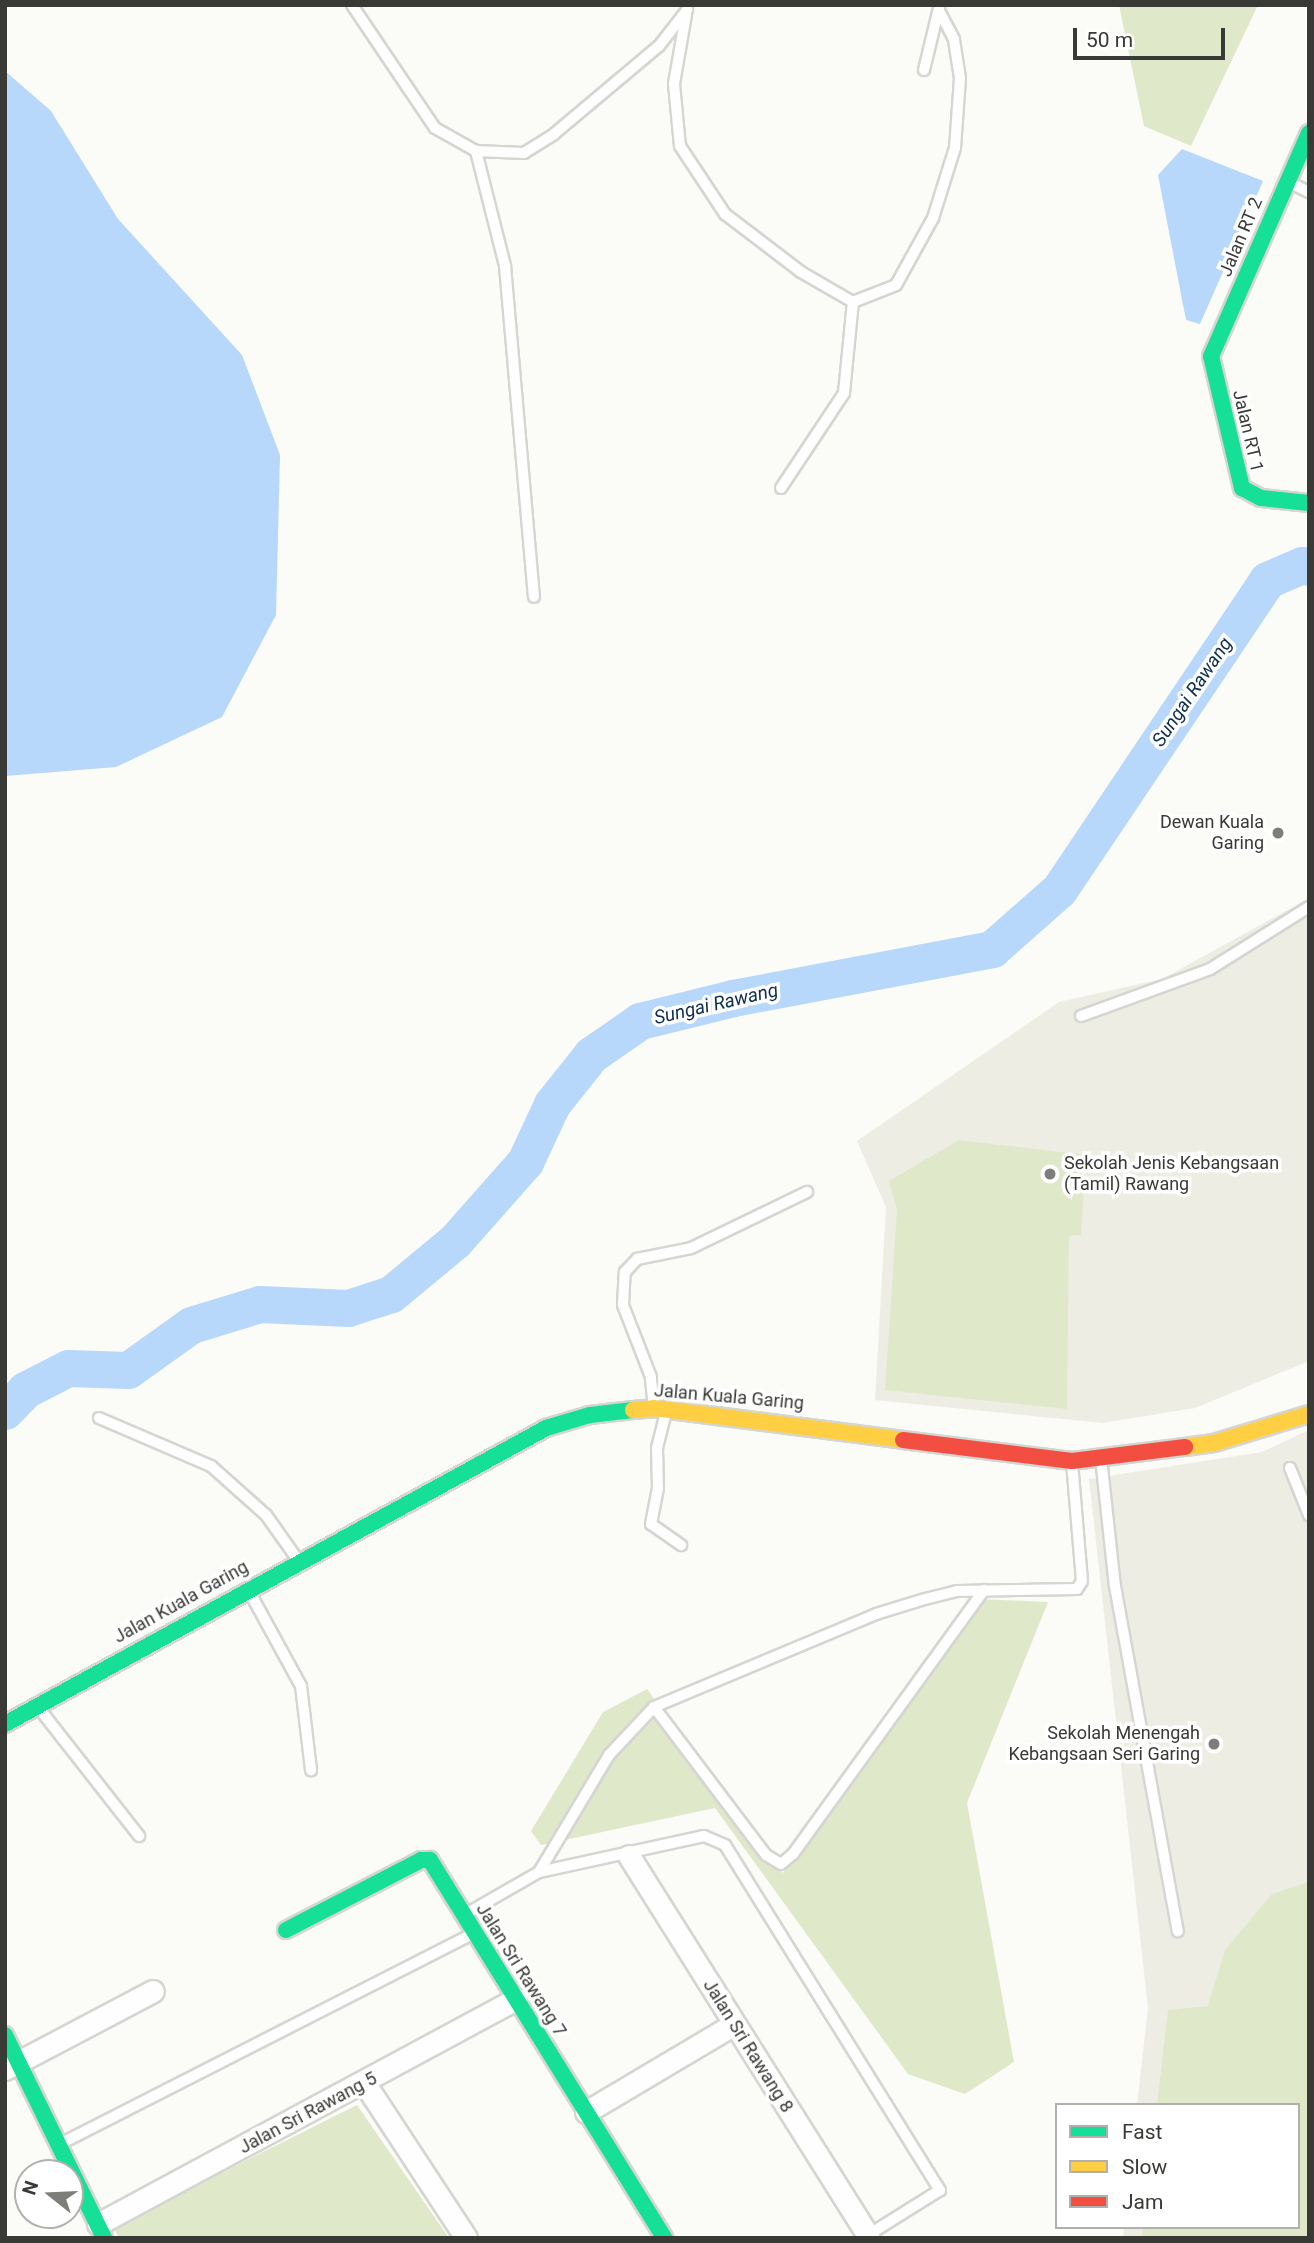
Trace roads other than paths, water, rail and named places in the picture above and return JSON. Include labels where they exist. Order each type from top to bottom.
[{"type":"street","name":"Jalan RT 2","points":[[1211,356],[1309,133]]},
{"type":"street","name":"Jalan RT 1","points":[[1211,356],[1242,488],[1261,498],[1309,503]]},
{"type":"street","name":"Jalan Kuala Garing","points":[[5,1724],[36,1704],[298,1560],[546,1428],[590,1415],[660,1409],[1072,1461],[1214,1443],[1309,1414]]},
{"type":"street","name":"Jalan Sri Rawang 8","points":[[629,1856],[866,2237]]},
{"type":"street","name":"Jalan Sri Rawang 7","points":[[286,1930],[421,1860],[430,1860],[664,2238]]},
{"type":"street","points":[[13,2065],[153,1991]]},
{"type":"street","name":"Jalan Sri Rawang 5","points":[[101,2231],[516,1999]]},
{"type":"street","points":[[586,2112],[734,2024]]},
{"type":"street","points":[[5,2035],[13,2065],[62,2143],[101,2231]]},
{"type":"street","points":[[365,2084],[466,2238]]},
{"type":"lane","points":[[352,5],[435,128],[476,151],[524,153],[554,134],[659,46],[687,8]]},
{"type":"lane","points":[[687,8],[674,84],[680,146],[725,214],[801,272],[853,302]]},
{"type":"lane","points":[[853,302],[896,285],[933,218],[956,148],[960,78],[954,39],[939,8]]},
{"type":"lane","points":[[924,70],[939,8]]},
{"type":"lane","points":[[476,151],[505,266],[534,597]]},
{"type":"lane","points":[[1286,181],[1309,192]]},
{"type":"lane","points":[[781,488],[844,393],[853,302]]},
{"type":"lane","points":[[1081,1016],[1210,969],[1309,907]]},
{"type":"lane","points":[[681,1545],[651,1524],[658,1488],[660,1409],[623,1305],[625,1272],[637,1259],[691,1248],[807,1192]]},
{"type":"lane","points":[[99,1418],[211,1466],[266,1515],[298,1560]]},
{"type":"lane","points":[[1101,1458],[1115,1586],[1178,1931]]},
{"type":"lane","points":[[540,1872],[609,1755],[654,1707],[876,1614],[957,1591],[1077,1589],[1082,1581],[1072,1461]]},
{"type":"lane","points":[[1290,1468],[1309,1515]]},
{"type":"lane","points":[[247,1588],[301,1686],[312,1770]]},
{"type":"lane","points":[[654,1707],[766,1855],[781,1864],[793,1854],[984,1590]]},
{"type":"lane","points":[[36,1704],[139,1836]]},
{"type":"lane","points":[[464,1915],[540,1872],[629,1856],[704,1836],[725,1845],[940,2190],[866,2237]]},
{"type":"lane","points":[[62,2143],[475,1933]]},
{"type":"water","points":[[5,71],[51,111],[118,219],[242,355],[280,455],[276,615],[222,717],[116,767],[5,776]]},
{"type":"water","points":[[1182,149],[1263,181],[1200,324],[1186,320],[1158,175]]},
{"type":"waterway","name":"Sungai Rawang","points":[[5,1411],[25,1390],[68,1368],[128,1370],[191,1325],[260,1304],[348,1308],[391,1294],[455,1241],[525,1162],[552,1104],[591,1055],[640,1021],[733,998],[992,949],[1059,890],[1267,580],[1302,565],[1309,567]]},
{"type":"place","name":"Dewan Kuala Garing","points":[[1278,833]]},
{"type":"place","name":"Sekolah Jenis Kebangsaan (Tamil) Rawang","points":[[1050,1174]]},
{"type":"place","name":"Sekolah Menengah Kebangsaan Seri Garing","points":[[1214,1744]]}]
